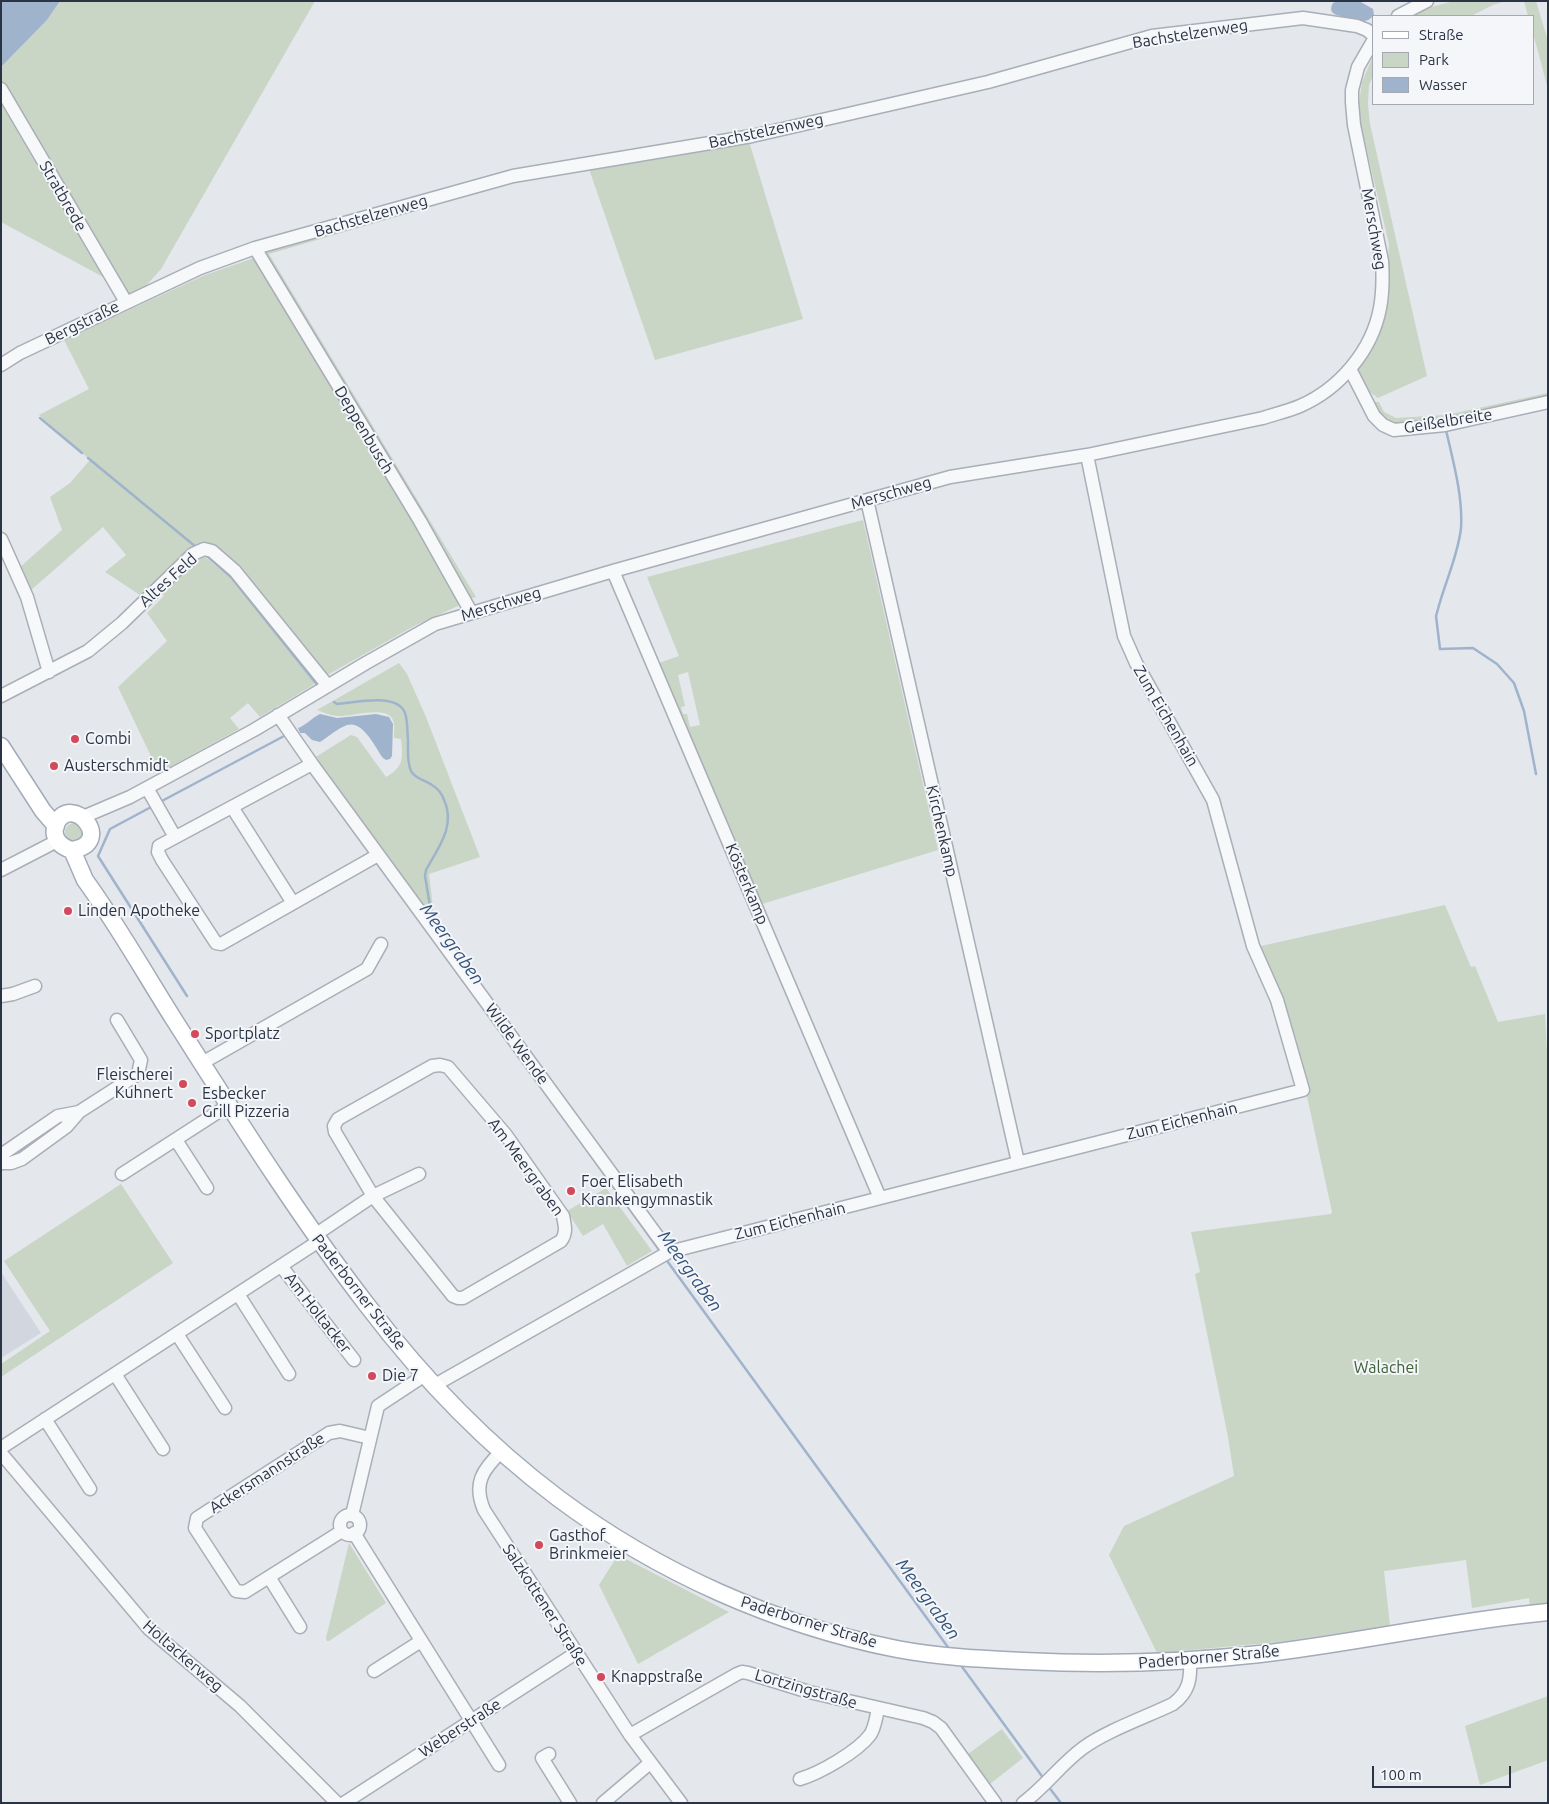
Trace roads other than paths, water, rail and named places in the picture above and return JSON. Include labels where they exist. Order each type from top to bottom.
[{"type":"main road","points":[[1,746],[26,784],[54,810],[59,827],[60,846],[72,850],[80,849],[87,830],[77,814],[59,827]]},
{"type":"main road","name":"Paderborner Straße","points":[[87,830],[85,860],[96,894]]},
{"type":"main road","name":"Paderborner Straße","points":[[72,850],[85,880],[96,894],[229,1105],[317,1238],[369,1308],[430,1380],[502,1452],[557,1498],[606,1531],[676,1572],[739,1601],[790,1620],[842,1636],[897,1649],[954,1657],[1075,1664],[1190,1660],[1258,1654],[1324,1646],[1500,1617],[1548,1612]]},
{"type":"street","points":[[1400,15],[1427,1]]},
{"type":"street","name":"Bachstelzenweg","points":[[164,283],[255,248],[513,176],[752,136],[988,82],[1152,36],[1303,18],[1357,26],[1372,34]]},
{"type":"street","name":"Merschweg","points":[[87,830],[130,797],[278,716],[435,624],[613,571],[950,477],[1087,456],[1287,411],[1314,398],[1350,369],[1362,353],[1373,331],[1380,309],[1382,270],[1380,245],[1354,125],[1352,102],[1352,90],[1358,67],[1372,43]]},
{"type":"street","name":"Stratbrede","points":[[1,89],[126,302]]},
{"type":"street","name":"Deppenbusch","points":[[255,248],[420,521],[471,612]]},
{"type":"street","name":"Bergstraße","points":[[1,365],[164,283]]},
{"type":"street","name":"Geißelbreite","points":[[1350,369],[1374,416],[1383,425],[1394,430],[1445,425],[1548,402]]},
{"type":"street","name":"Zum Eichenhain","points":[[430,1380],[669,1252],[1303,1090],[1277,1000],[1253,946],[1213,800],[1136,663],[1124,636],[1087,456]]},
{"type":"street","name":"Kirchenkamp","points":[[867,500],[1018,1162]]},
{"type":"street","points":[[1,539],[26,596],[49,672]]},
{"type":"street","name":"Altes Feld","points":[[1,696],[88,651],[122,623],[193,554],[204,549],[212,551],[235,571],[328,686]]},
{"type":"street","name":"Kösterkamp","points":[[613,571],[880,1198]]},
{"type":"street","name":"Wilde Wende","points":[[278,716],[669,1252]]},
{"type":"street","points":[[312,764],[159,846],[158,852],[216,943],[221,944],[378,855]]},
{"type":"street","points":[[147,788],[175,837]]},
{"type":"street","points":[[232,807],[293,903]]},
{"type":"street","points":[[1,870],[59,827]]},
{"type":"street","points":[[202,1063],[367,968],[381,944]]},
{"type":"street","points":[[1,996],[35,986]]},
{"type":"street","points":[[1,1162],[11,1163],[22,1159],[66,1127],[79,1112],[138,1074],[141,1060],[117,1020]]},
{"type":"street","name":"Am Meergraben","points":[[440,1065],[448,1067],[506,1135],[563,1216],[565,1235],[561,1241],[463,1298],[458,1298],[453,1296],[373,1196],[335,1132],[334,1126],[338,1119],[432,1066],[440,1065]]},
{"type":"street","points":[[122,1174],[229,1105]]},
{"type":"street","points":[[1,1155],[58,1116],[79,1112]]},
{"type":"street","points":[[176,1140],[207,1188]]},
{"type":"street","points":[[317,1238],[373,1196],[419,1174]]},
{"type":"street","name":"Am Holtacker","points":[[1,1448],[281,1266],[317,1238]]},
{"type":"street","name":"Am Holtacker","points":[[281,1266],[354,1360]]},
{"type":"street","points":[[238,1294],[289,1374]]},
{"type":"street","points":[[177,1334],[225,1408]]},
{"type":"street","points":[[115,1374],[163,1449]]},
{"type":"street","name":"Ackersmannstraße","points":[[370,1438],[340,1431],[329,1433],[197,1518],[194,1528],[236,1591],[245,1592],[348,1532],[340,1524],[347,1515],[352,1515],[378,1406],[430,1380]]},
{"type":"street","points":[[45,1419],[90,1489]]},
{"type":"street","name":"Salzkottener Straße","points":[[502,1452],[487,1468],[478,1486],[479,1497],[484,1510],[630,1735],[681,1803]]},
{"type":"street","name":"Holtackerweg","points":[[1,1453],[149,1629],[240,1706],[336,1803]]},
{"type":"street","points":[[348,1532],[422,1641],[499,1766]]},
{"type":"street","points":[[269,1577],[300,1627]]},
{"type":"street","points":[[374,1671],[422,1641]]},
{"type":"street","name":"Weberstraße","points":[[344,1803],[576,1653]]},
{"type":"street","points":[[1023,1803],[1082,1748],[1180,1699],[1190,1684],[1190,1660]]},
{"type":"street","name":"Lortzingstraße","points":[[630,1735],[742,1672],[809,1692],[923,1718],[933,1722],[941,1728],[995,1803]]},
{"type":"street","name":"Lortzingstraße","points":[[800,1779],[818,1774],[862,1744],[871,1733],[878,1709]]},
{"type":"street","points":[[549,1754],[542,1758],[570,1803]]},
{"type":"street","points":[[603,1803],[650,1763]]},
{"type":"water","points":[[1,1],[60,1],[47,20],[2,66]]},
{"type":"water","points":[[1337,1],[1359,1],[1373,9],[1374,15],[1365,21],[1338,16],[1331,10],[1333,3]]},
{"type":"water","points":[[320,714],[337,718],[376,714],[389,717],[393,724],[392,756],[386,760],[383,758],[368,736],[358,726],[347,725],[320,742],[312,740],[305,733],[300,733],[298,728]]},
{"type":"waterway","points":[[40,418],[82,453]]},
{"type":"waterway","points":[[1446,430],[1459,491],[1461,528],[1454,559],[1436,616],[1440,649],[1473,648],[1497,664],[1514,683],[1524,711],[1536,774]]},
{"type":"waterway","points":[[88,458],[196,547]]},
{"type":"waterway","points":[[207,556],[231,577],[318,686]]},
{"type":"waterway","points":[[334,702],[337,704],[375,700],[394,703],[401,707],[407,720],[408,760],[411,771],[418,778],[429,783],[441,793],[448,819],[444,836],[426,870],[425,876],[431,912],[429,918]]},
{"type":"waterway","points":[[160,802],[286,735]]},
{"type":"waterway","points":[[153,806],[110,829],[98,856],[187,996]]},
{"type":"waterway","name":"Meergraben","points":[[561,1114],[660,1251]]},
{"type":"waterway","name":"Meergraben","points":[[665,1258],[950,1650]]},
{"type":"waterway","name":"Meergraben","points":[[960,1664],[1044,1779]]},
{"type":"waterway","name":"Meergraben","points":[[1048,1786],[1061,1803]]},
{"type":"place","name":"Combi","points":[[75,739]]},
{"type":"place","name":"Austerschmidt","points":[[54,766]]},
{"type":"place","name":"Linden Apotheke","points":[[68,911]]},
{"type":"place","name":"Sportplatz","points":[[195,1034]]},
{"type":"place","name":"Fleischerei Kuhnert","points":[[183,1084]]},
{"type":"place","name":"Esbecker Grill Pizzeria","points":[[192,1103]]},
{"type":"place","name":"Foer Elisabeth Krankengymnastik","points":[[571,1191]]},
{"type":"place","name":"Die 7","points":[[372,1376]]},
{"type":"place","name":"Gasthof Brinkmeier","points":[[539,1545]]},
{"type":"place","name":"Knappstraße","points":[[601,1677]]},
{"type":"park label","name":"Walachei","points":[[1386,1368]]}]
